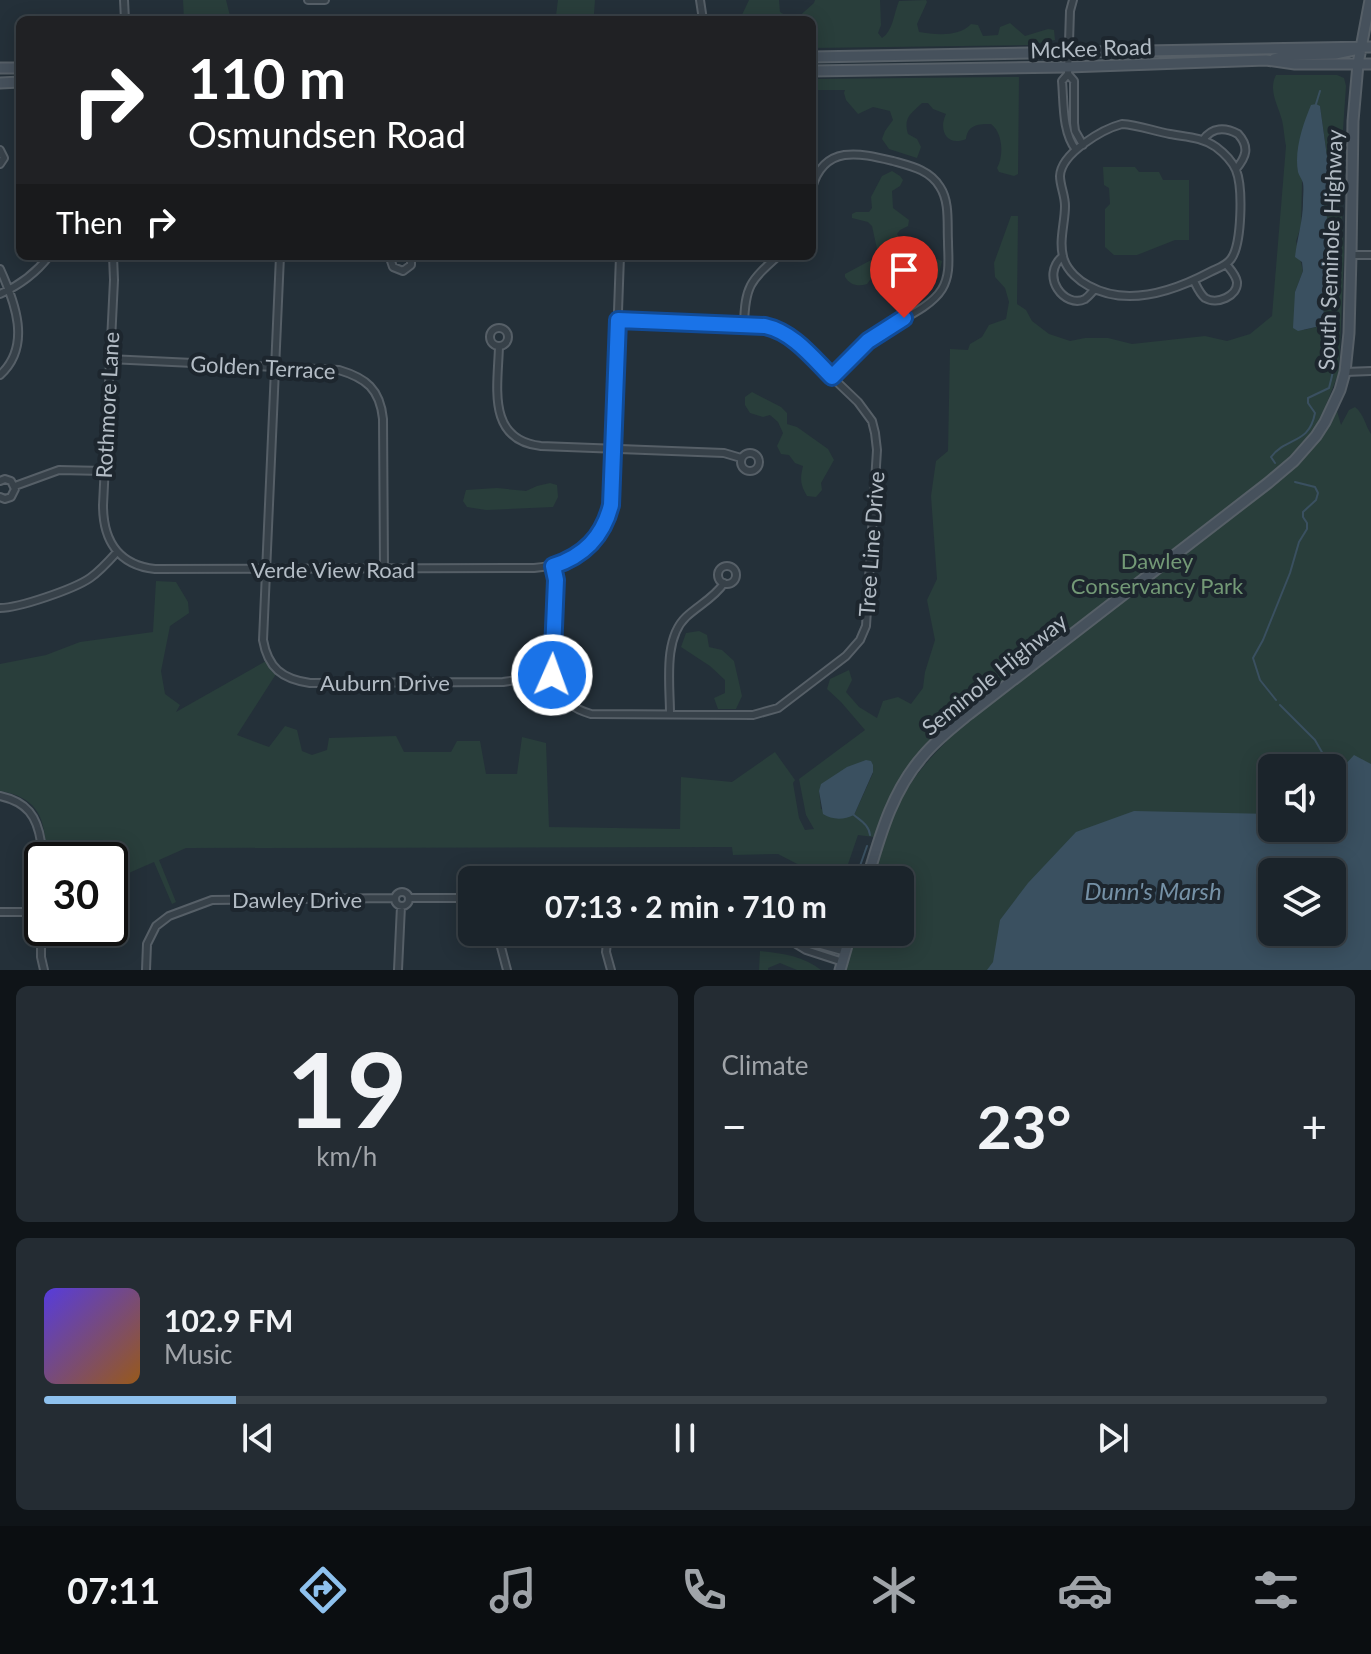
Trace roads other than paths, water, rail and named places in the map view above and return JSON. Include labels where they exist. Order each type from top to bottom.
[{"type":"main road","name":"South Seminole Highway","points":[[1083,625],[1294,461],[1325,422],[1340,390],[1349,342],[1351,147],[1358,64],[1366,47],[1370,0]]},
{"type":"main road","name":"McKee Road","points":[[816,57],[1068,63],[1366,47]]},
{"type":"main road","points":[[1266,60],[1291,55],[1347,53],[1366,47]]},
{"type":"main road","name":"McKee Road","points":[[816,71],[1266,60],[1295,64],[1371,64]]},
{"type":"main road","name":"Seminole Highway","points":[[871,866],[892,804],[921,757],[945,734],[1083,625]]},
{"type":"street","points":[[308,0],[325,0]]},
{"type":"street","points":[[1073,0],[1068,63],[1062,81],[1067,130],[1070,143],[1076,150]]},
{"type":"street","points":[[1068,63],[1074,81],[1075,131],[1083,145]]},
{"type":"street","points":[[1122,124],[1203,140],[1225,154],[1236,169],[1240,190],[1239,237],[1235,252],[1226,264],[1181,286],[1134,296],[1113,296],[1075,276],[1063,256],[1065,204],[1060,173],[1064,162],[1083,145],[1105,130],[1122,124]]},
{"type":"street","points":[[1203,140],[1212,131],[1221,129],[1238,134],[1246,147],[1246,154],[1236,169]]},
{"type":"street","points":[[0,150],[4,158],[0,164]]},
{"type":"street","points":[[816,178],[827,163],[858,153],[913,166],[927,173],[939,185],[946,205],[949,266],[940,292],[868,341],[832,377]]},
{"type":"street","points":[[1351,255],[1371,255]]},
{"type":"street","points":[[1063,256],[1054,266],[1053,277],[1057,288],[1069,299],[1077,301],[1085,299],[1095,289]]},
{"type":"street","points":[[0,294],[31,275],[45,260]]},
{"type":"street","name":"Rothmore Lane","points":[[113,260],[104,525],[108,539],[117,552]]},
{"type":"street","name":"Auburn Drive","points":[[280,260],[264,645],[272,665],[291,679],[321,683],[503,682],[552,675]]},
{"type":"street","points":[[391,260],[393,267],[403,271],[411,265],[411,260]]},
{"type":"street","points":[[552,675],[556,580],[553,566],[582,553],[595,540],[611,505],[620,260]]},
{"type":"street","points":[[744,325],[749,288],[757,275],[774,260]]},
{"type":"street","points":[[1194,281],[1207,299],[1225,298],[1233,292],[1237,282],[1226,264]]},
{"type":"street","points":[[0,269],[18,319],[19,333],[13,359],[0,375]]},
{"type":"street","name":"Tree Line Drive","points":[[552,675],[564,698],[584,712],[600,715],[753,715],[768,712],[786,702],[846,656],[860,640],[866,626],[876,438],[869,415],[782,332],[765,326],[618,320]]},
{"type":"street","points":[[499,346],[499,410],[503,423],[516,437],[531,445],[724,453],[741,458]]},
{"type":"street","name":"Golden Terrace","points":[[109,359],[339,370],[366,381],[382,405],[384,568]]},
{"type":"street","points":[[1345,372],[1371,371]]},
{"type":"street","points":[[15,486],[59,470],[104,471]]},
{"type":"street","points":[[0,481],[8,479],[15,486],[11,497],[0,497]]},
{"type":"street","points":[[0,608],[18,606],[78,584],[94,574],[117,552]]},
{"type":"street","name":"Verde View Road","points":[[117,552],[132,563],[149,568],[553,566]]},
{"type":"street","points":[[670,714],[673,636],[687,617],[724,583]]},
{"type":"street","points":[[0,796],[19,802],[33,816],[41,842]]},
{"type":"street","points":[[401,906],[394,898],[398,892],[403,891],[409,898]]},
{"type":"street","name":"Dawley Drive","points":[[146,970],[147,944],[156,926],[169,916],[212,900],[394,898]]},
{"type":"street","points":[[409,898],[458,898]]},
{"type":"street","points":[[401,906],[407,904],[409,898]]},
{"type":"street","points":[[398,970],[401,906]]},
{"type":"street","points":[[0,912],[24,912]]},
{"type":"street","points":[[41,946],[44,970]]},
{"type":"street","points":[[501,946],[507,970]]},
{"type":"street","points":[[607,946],[611,970]]},
{"type":"street","points":[[800,946],[843,961]]},
{"type":"water","points":[[1311,105],[1320,106],[1329,171],[1324,207],[1328,257],[1324,274],[1324,319],[1320,326],[1298,331],[1293,328],[1295,292],[1303,271],[1302,262],[1295,257],[1302,216],[1303,183],[1298,172],[1297,155],[1305,120]]},
{"type":"water","name":"Dunn's Marsh","points":[[1354,755],[1371,764],[1371,970],[987,970],[993,962],[1000,920],[1028,883],[1076,832],[1134,811],[1258,814],[1258,842],[1346,842],[1346,764]]},
{"type":"water","points":[[871,761],[873,772],[854,815],[838,819],[823,814],[819,791],[821,784],[847,767]]},
{"type":"waterway","points":[[1316,104],[1320,91]]},
{"type":"waterway","points":[[1275,463],[1271,457],[1277,450],[1303,435],[1312,423],[1315,413],[1308,398],[1329,388],[1335,354],[1322,323]]},
{"type":"waterway","points":[[1276,700],[1260,680],[1253,658],[1307,529],[1303,512],[1316,500],[1318,493],[1315,487],[1295,482]]},
{"type":"waterway","points":[[1280,705],[1315,740],[1323,754]]},
{"type":"waterway","points":[[854,815],[866,826],[870,835]]},
{"type":"waterway","points":[[860,866],[867,846]]},
{"type":"park label","name":"Dawley Conservancy Park","points":[[1157,572]]}]
